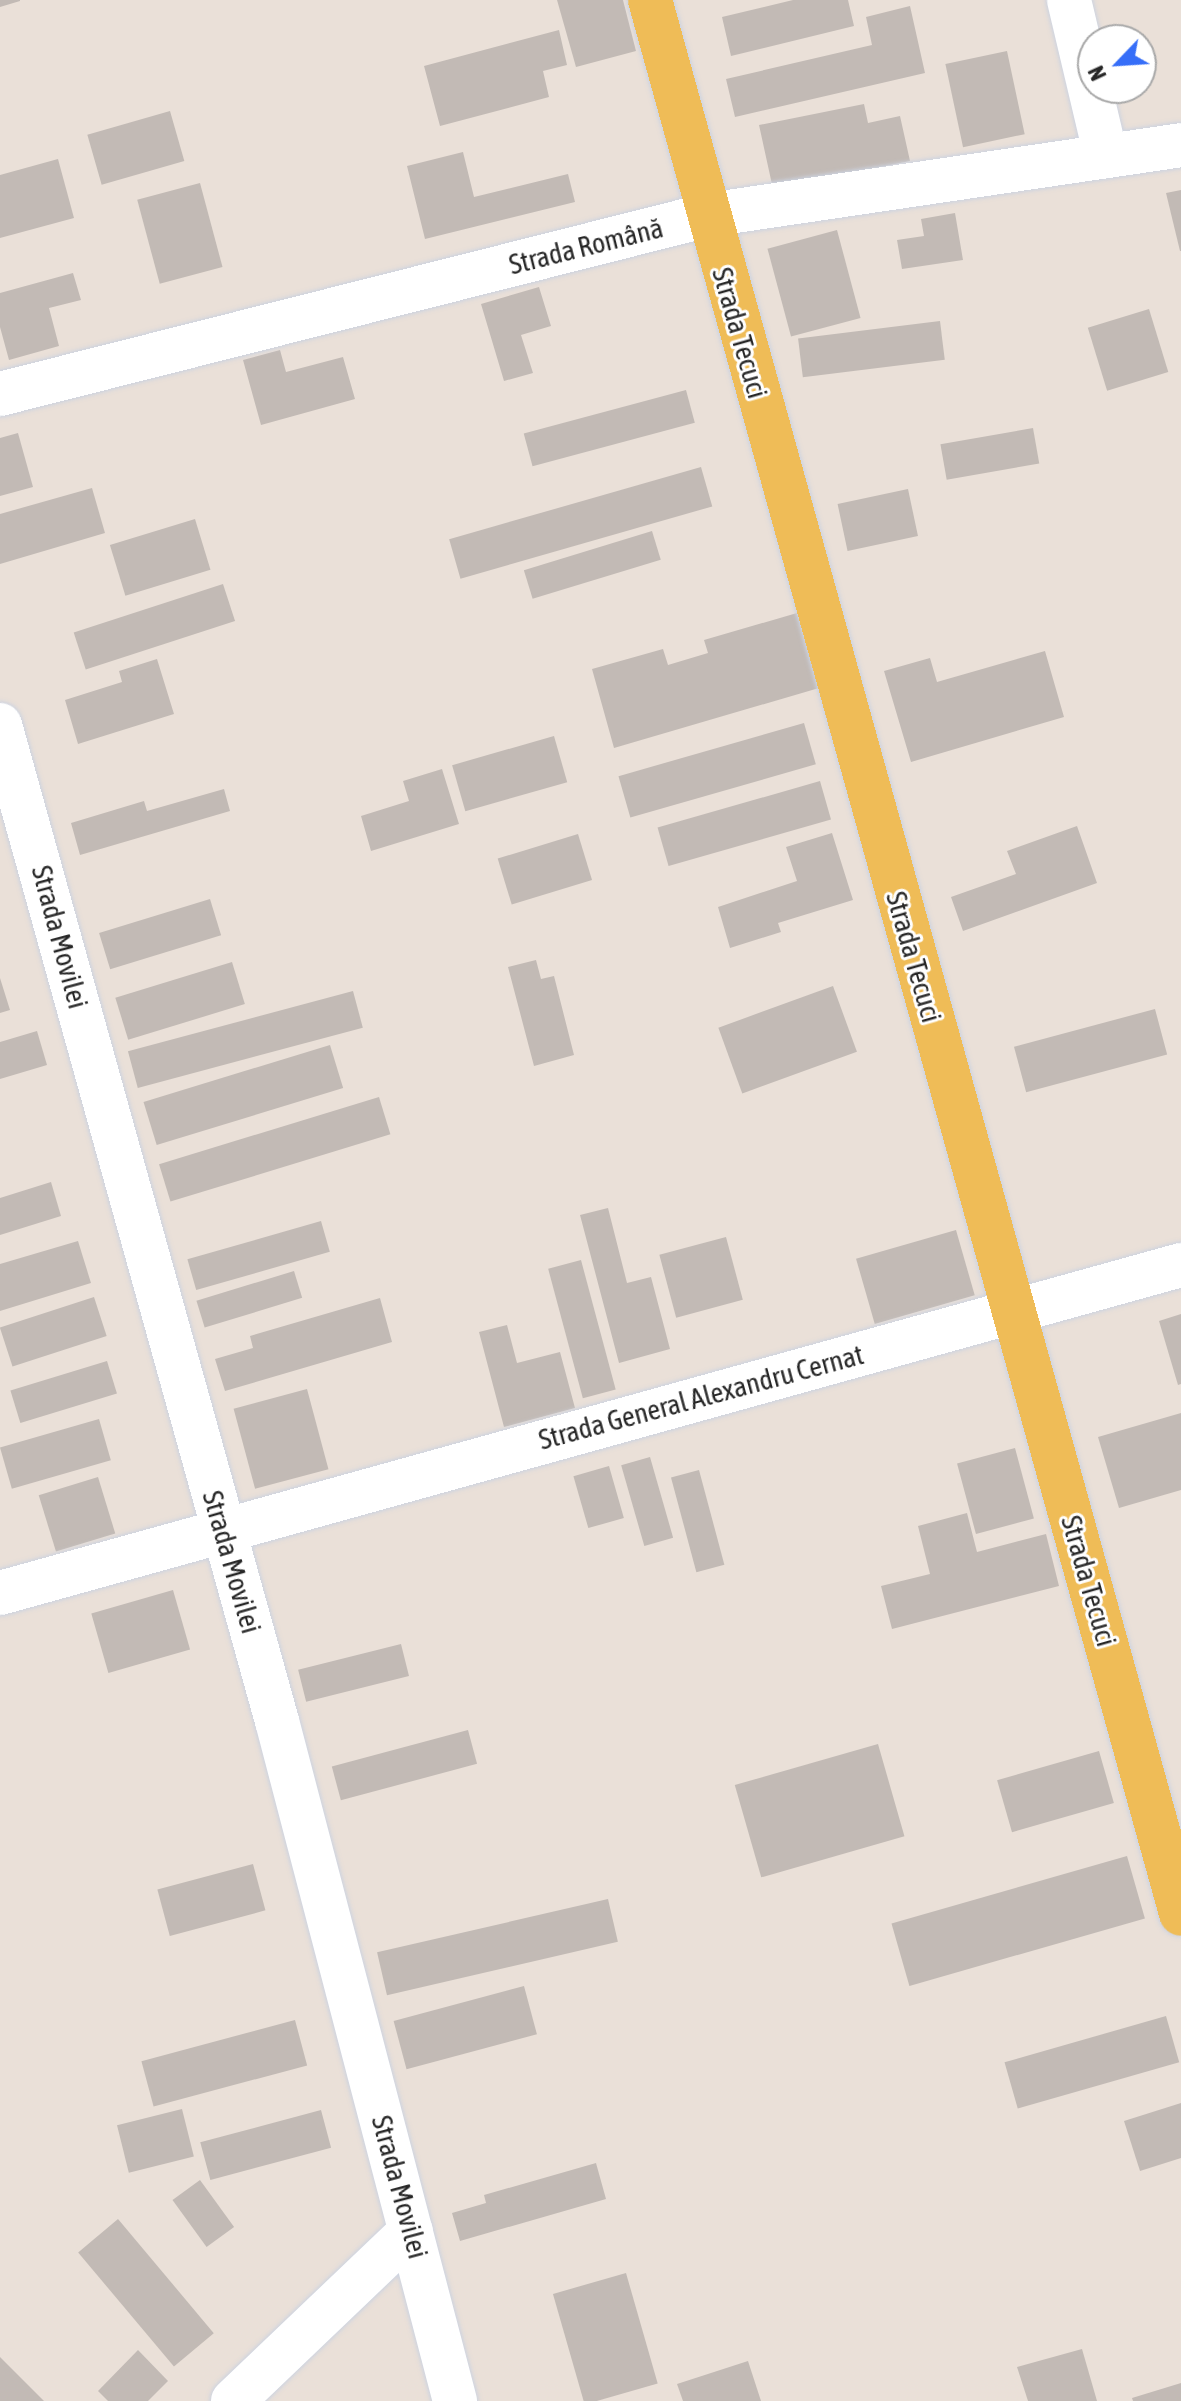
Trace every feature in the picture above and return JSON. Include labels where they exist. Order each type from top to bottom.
[{"type":"main road","name":"Strada Tecuci","points":[[650,0],[1181,1914]]},
{"type":"street","points":[[1069,0],[1106,156]]},
{"type":"street","name":"Strada Română","points":[[0,394],[708,215],[1181,145]]},
{"type":"street","name":"Strada Movilei","points":[[0,725],[222,1528],[455,2401]]},
{"type":"street","name":"Strada General Alexandru Cernat","points":[[0,1593],[222,1528],[1181,1265]]},
{"type":"street","points":[[233,2401],[411,2231]]},
{"type":"building","points":[[0,0],[20,0],[20,1],[0,7]]},
{"type":"building","points":[[557,0],[623,0],[636,51],[576,67]]},
{"type":"building","points":[[793,0],[848,0],[854,26],[731,56],[722,17]]},
{"type":"building","points":[[910,6],[925,73],[735,117],[726,79],[872,45],[866,17]]},
{"type":"building","points":[[559,30],[567,65],[543,71],[549,97],[440,126],[424,66]]},
{"type":"building","points":[[1007,51],[1025,134],[963,147],[945,64]]},
{"type":"building","points":[[864,104],[868,123],[900,116],[910,161],[773,189],[759,125]]},
{"type":"building","points":[[170,111],[184,161],[102,185],[87,135]]},
{"type":"building","points":[[463,152],[474,197],[568,174],[575,202],[425,239],[407,166]]},
{"type":"building","points":[[58,159],[74,218],[0,238],[0,175]]},
{"type":"building","points":[[200,183],[223,267],[160,284],[137,200]]},
{"type":"building","points":[[1181,190],[1181,251],[1180,251],[1166,193]]},
{"type":"building","points":[[955,213],[963,260],[902,269],[897,240],[924,236],[921,219]]},
{"type":"building","points":[[837,230],[861,318],[791,337],[767,249]]},
{"type":"building","points":[[73,273],[81,300],[49,308],[59,346],[9,360],[0,327],[0,293]]},
{"type":"building","points":[[539,287],[551,326],[521,335],[533,373],[504,381],[481,304]]},
{"type":"building","points":[[1149,309],[1168,372],[1107,391],[1088,328]]},
{"type":"building","points":[[940,321],[945,360],[803,377],[798,338]]},
{"type":"building","points":[[280,350],[286,372],[343,357],[355,399],[261,425],[243,360]]},
{"type":"building","points":[[686,390],[695,423],[533,466],[524,433]]},
{"type":"building","points":[[1033,428],[1039,463],[947,480],[940,444]]},
{"type":"building","points":[[18,433],[33,487],[0,496],[0,438]]},
{"type":"building","points":[[701,467],[712,506],[460,579],[449,539]]},
{"type":"building","points":[[92,488],[105,533],[0,564],[0,514]]},
{"type":"building","points":[[908,489],[918,536],[848,551],[838,504]]},
{"type":"building","points":[[195,519],[210,570],[125,596],[110,545]]},
{"type":"building","points":[[652,531],[661,560],[533,599],[524,570]]},
{"type":"building","points":[[223,584],[235,621],[86,670],[74,633]]},
{"type":"building","points":[[797,613],[819,688],[614,748],[592,669],[663,649],[668,665],[708,653],[704,640]]},
{"type":"building","points":[[1045,651],[1064,717],[911,762],[884,671],[930,658],[937,682]]},
{"type":"building","points":[[157,659],[174,714],[78,744],[65,700],[122,682],[119,671]]},
{"type":"building","points":[[804,723],[816,764],[630,818],[618,776]]},
{"type":"building","points":[[554,736],[567,782],[465,811],[452,765]]},
{"type":"building","points":[[442,769],[459,824],[371,851],[361,816],[409,801],[403,781]]},
{"type":"building","points":[[820,781],[831,819],[669,866],[658,828]]},
{"type":"building","points":[[224,789],[230,811],[80,855],[71,823],[144,801],[147,811]]},
{"type":"building","points":[[1077,826],[1097,883],[963,931],[951,897],[1016,874],[1007,851]]},
{"type":"building","points":[[832,833],[853,900],[778,923],[781,932],[730,948],[718,907],[797,881],[786,847]]},
{"type":"building","points":[[578,834],[592,880],[512,904],[498,859]]},
{"type":"building","points":[[210,899],[221,935],[110,969],[99,933]]},
{"type":"building","points":[[536,960],[541,979],[554,976],[574,1055],[534,1066],[508,967]]},
{"type":"building","points":[[232,962],[245,1004],[128,1040],[115,998]]},
{"type":"building","points":[[0,978],[10,1010],[0,1013]]},
{"type":"building","points":[[833,986],[857,1052],[742,1094],[718,1028]]},
{"type":"building","points":[[353,991],[363,1028],[138,1088],[128,1051]]},
{"type":"building","points":[[1155,1009],[1167,1054],[1026,1092],[1014,1047]]},
{"type":"building","points":[[37,1031],[47,1065],[0,1079],[0,1042]]},
{"type":"building","points":[[330,1045],[343,1088],[157,1145],[144,1102]]},
{"type":"building","points":[[379,1097],[390,1134],[170,1202],[159,1164]]},
{"type":"building","points":[[51,1182],[61,1216],[0,1235],[0,1198]]},
{"type":"building","points":[[608,1208],[627,1283],[651,1277],[670,1349],[619,1363],[580,1215]]},
{"type":"building","points":[[321,1221],[330,1252],[196,1290],[187,1259]]},
{"type":"building","points":[[956,1230],[975,1295],[875,1324],[856,1259]]},
{"type":"building","points":[[726,1237],[743,1300],[676,1318],[659,1255]]},
{"type":"building","points":[[78,1241],[91,1283],[0,1311],[0,1264]]},
{"type":"building","points":[[581,1260],[616,1389],[583,1398],[548,1269]]},
{"type":"building","points":[[294,1271],[302,1298],[205,1328],[196,1301]]},
{"type":"building","points":[[94,1297],[107,1336],[13,1367],[0,1328]]},
{"type":"building","points":[[380,1298],[392,1342],[225,1391],[215,1359],[253,1348],[250,1336]]},
{"type":"building","points":[[1181,1314],[1181,1384],[1178,1385],[1159,1321]]},
{"type":"building","points":[[507,1325],[517,1363],[560,1352],[575,1408],[504,1427],[479,1332]]},
{"type":"building","points":[[107,1361],[117,1394],[20,1423],[10,1391]]},
{"type":"building","points":[[307,1389],[328,1469],[255,1489],[234,1409]]},
{"type":"building","points":[[1181,1413],[1181,1490],[1119,1508],[1098,1437]]},
{"type":"building","points":[[99,1419],[111,1460],[12,1489],[0,1447]]},
{"type":"building","points":[[1015,1448],[1034,1519],[976,1534],[957,1464]]},
{"type":"building","points":[[650,1457],[673,1538],[644,1546],[621,1465]]},
{"type":"building","points":[[609,1466],[624,1518],[588,1528],[573,1476]]},
{"type":"building","points":[[699,1470],[724,1565],[696,1572],[671,1478]]},
{"type":"building","points":[[98,1477],[115,1533],[56,1552],[39,1495]]},
{"type":"building","points":[[967,1513],[977,1552],[1046,1534],[1059,1586],[892,1629],[881,1586],[930,1574],[918,1526]]},
{"type":"building","points":[[173,1590],[190,1650],[108,1673],[91,1613]]},
{"type":"building","points":[[401,1644],[409,1676],[306,1702],[298,1670]]},
{"type":"building","points":[[468,1730],[477,1764],[341,1800],[332,1766]]},
{"type":"building","points":[[878,1744],[904,1836],[761,1877],[735,1785]]},
{"type":"building","points":[[1099,1751],[1114,1803],[1012,1832],[997,1780]]},
{"type":"building","points":[[1127,1856],[1145,1918],[909,1986],[891,1924]]},
{"type":"building","points":[[253,1864],[265,1910],[170,1936],[157,1890]]},
{"type":"building","points":[[608,1899],[618,1942],[387,1995],[377,1952]]},
{"type":"building","points":[[524,1986],[537,2034],[407,2069],[394,2021]]},
{"type":"building","points":[[1166,2016],[1179,2062],[1018,2108],[1005,2062]]},
{"type":"building","points":[[295,2020],[307,2065],[154,2107],[141,2061]]},
{"type":"building","points":[[1181,2103],[1181,2158],[1140,2171],[1124,2121]]},
{"type":"building","points":[[182,2109],[194,2157],[129,2173],[117,2125]]},
{"type":"building","points":[[321,2110],[331,2148],[210,2180],[200,2142]]},
{"type":"building","points":[[596,2163],[606,2199],[460,2241],[452,2213],[486,2203],[484,2195]]},
{"type":"building","points":[[200,2180],[234,2227],[207,2247],[172,2200]]},
{"type":"building","points":[[118,2219],[214,2333],[174,2367],[78,2252]]},
{"type":"building","points":[[626,2273],[658,2384],[597,2401],[584,2401],[553,2294]]},
{"type":"building","points":[[1082,2349],[1097,2401],[1028,2401],[1017,2367]]},
{"type":"building","points":[[138,2350],[168,2381],[148,2401],[108,2401],[98,2391]]},
{"type":"building","points":[[0,2357],[44,2401],[0,2401]]},
{"type":"building","points":[[748,2361],[761,2401],[683,2401],[677,2384]]},
{"type":"building","points":[[1181,2383],[1181,2401],[1133,2401],[1132,2398]]}]
